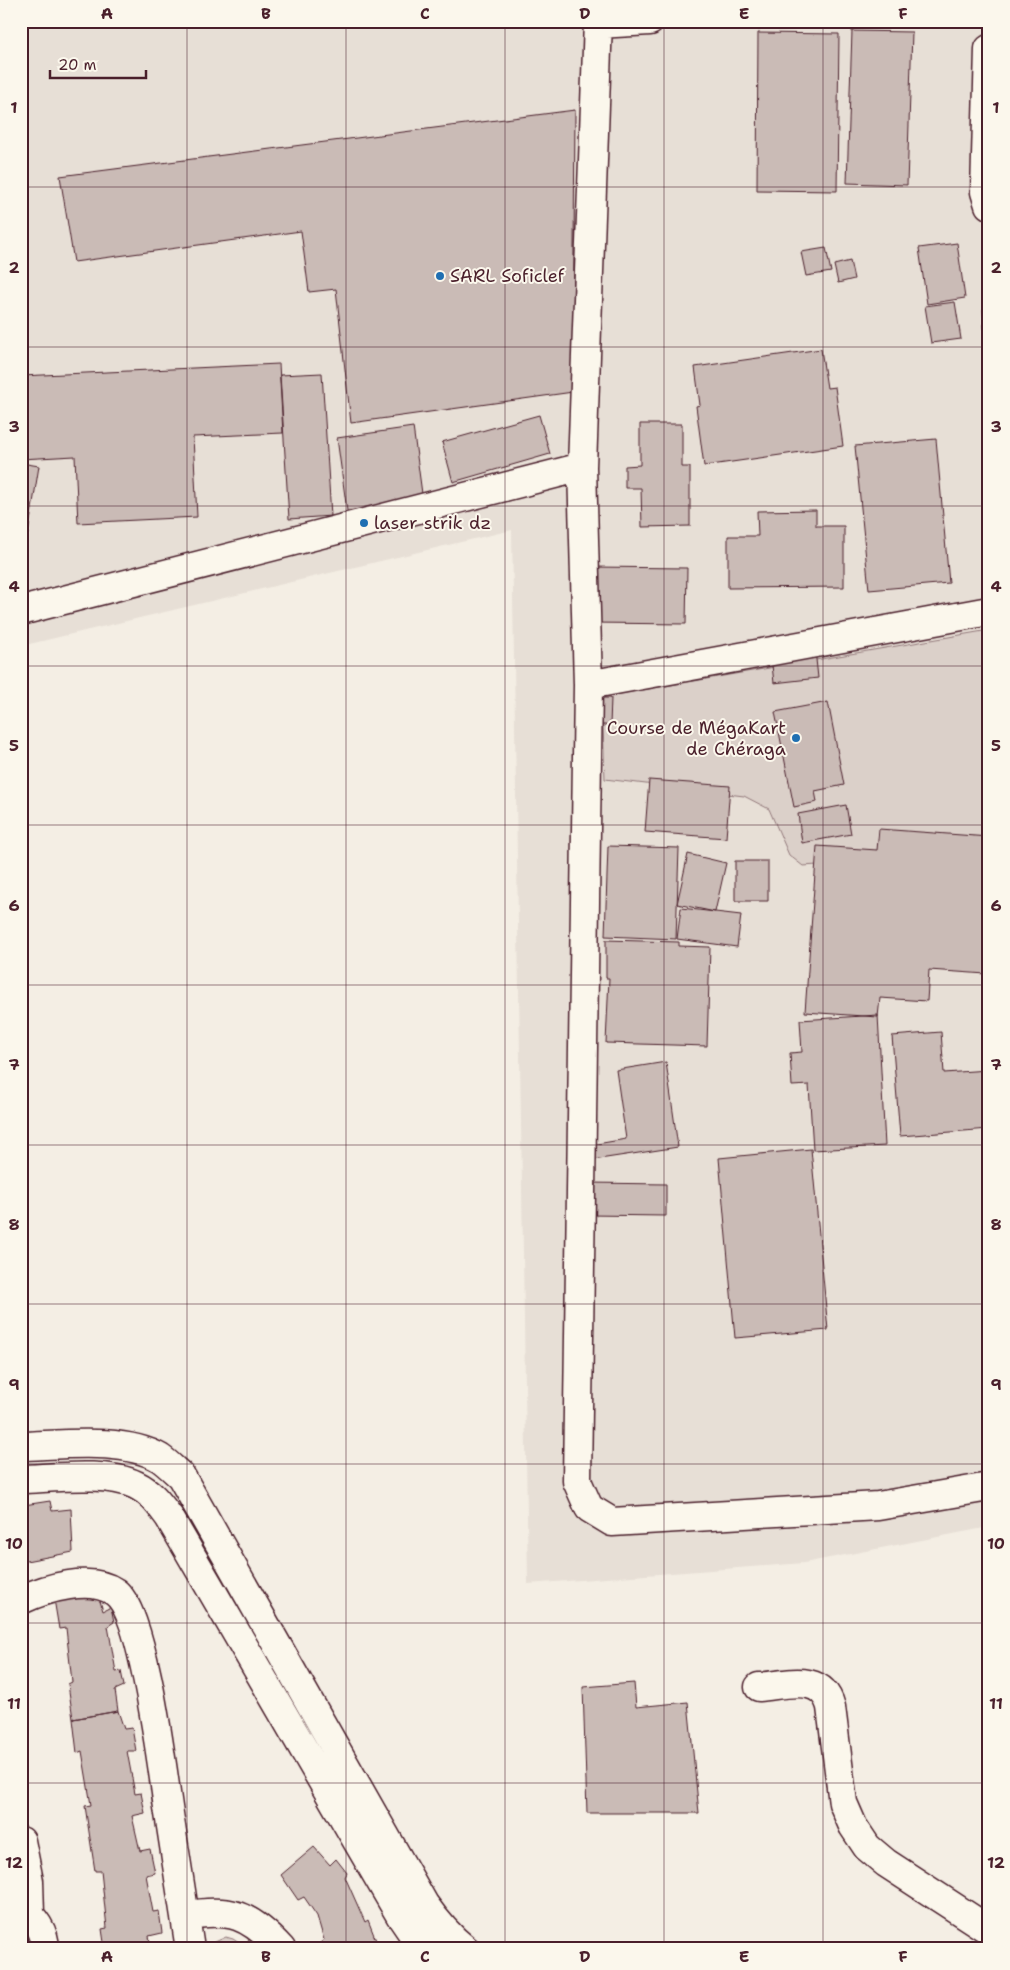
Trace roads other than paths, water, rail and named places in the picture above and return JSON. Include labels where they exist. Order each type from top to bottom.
[{"type":"street","points":[[650,21],[598,23],[582,466],[588,685],[577,1481],[589,1508],[612,1522],[878,1506],[989,1487]]},
{"type":"street","points":[[989,50],[985,192],[989,205]]},
{"type":"street","points":[[21,611],[582,466]]},
{"type":"street","points":[[588,685],[989,611]]},
{"type":"street","points":[[21,1446],[111,1445],[137,1448],[161,1459],[181,1476],[424,1904],[436,1922],[465,1949]]},
{"type":"street","points":[[21,1479],[115,1478],[137,1485],[155,1499],[170,1517],[400,1915],[425,1949]]},
{"type":"street","points":[[21,1600],[45,1590],[87,1583],[102,1585],[116,1593],[126,1604],[137,1634],[150,1689],[190,1949]]},
{"type":"street","points":[[759,1687],[805,1683],[814,1684],[823,1689],[829,1697],[831,1706],[843,1803],[853,1826],[867,1847],[886,1864],[989,1930]]},
{"type":"street","points":[[21,1841],[29,1881],[26,1911],[40,1928],[45,1949]]},
{"type":"street","points":[[185,1916],[204,1912],[225,1912],[242,1917],[271,1937],[281,1949]]},
{"type":"place","name":"SARL Soficlef","points":[[440,276]]},
{"type":"place","name":"laser strik dz","points":[[364,523]]},
{"type":"place","name":"Course de MégaKart de Chéraga","points":[[796,738]]}]
